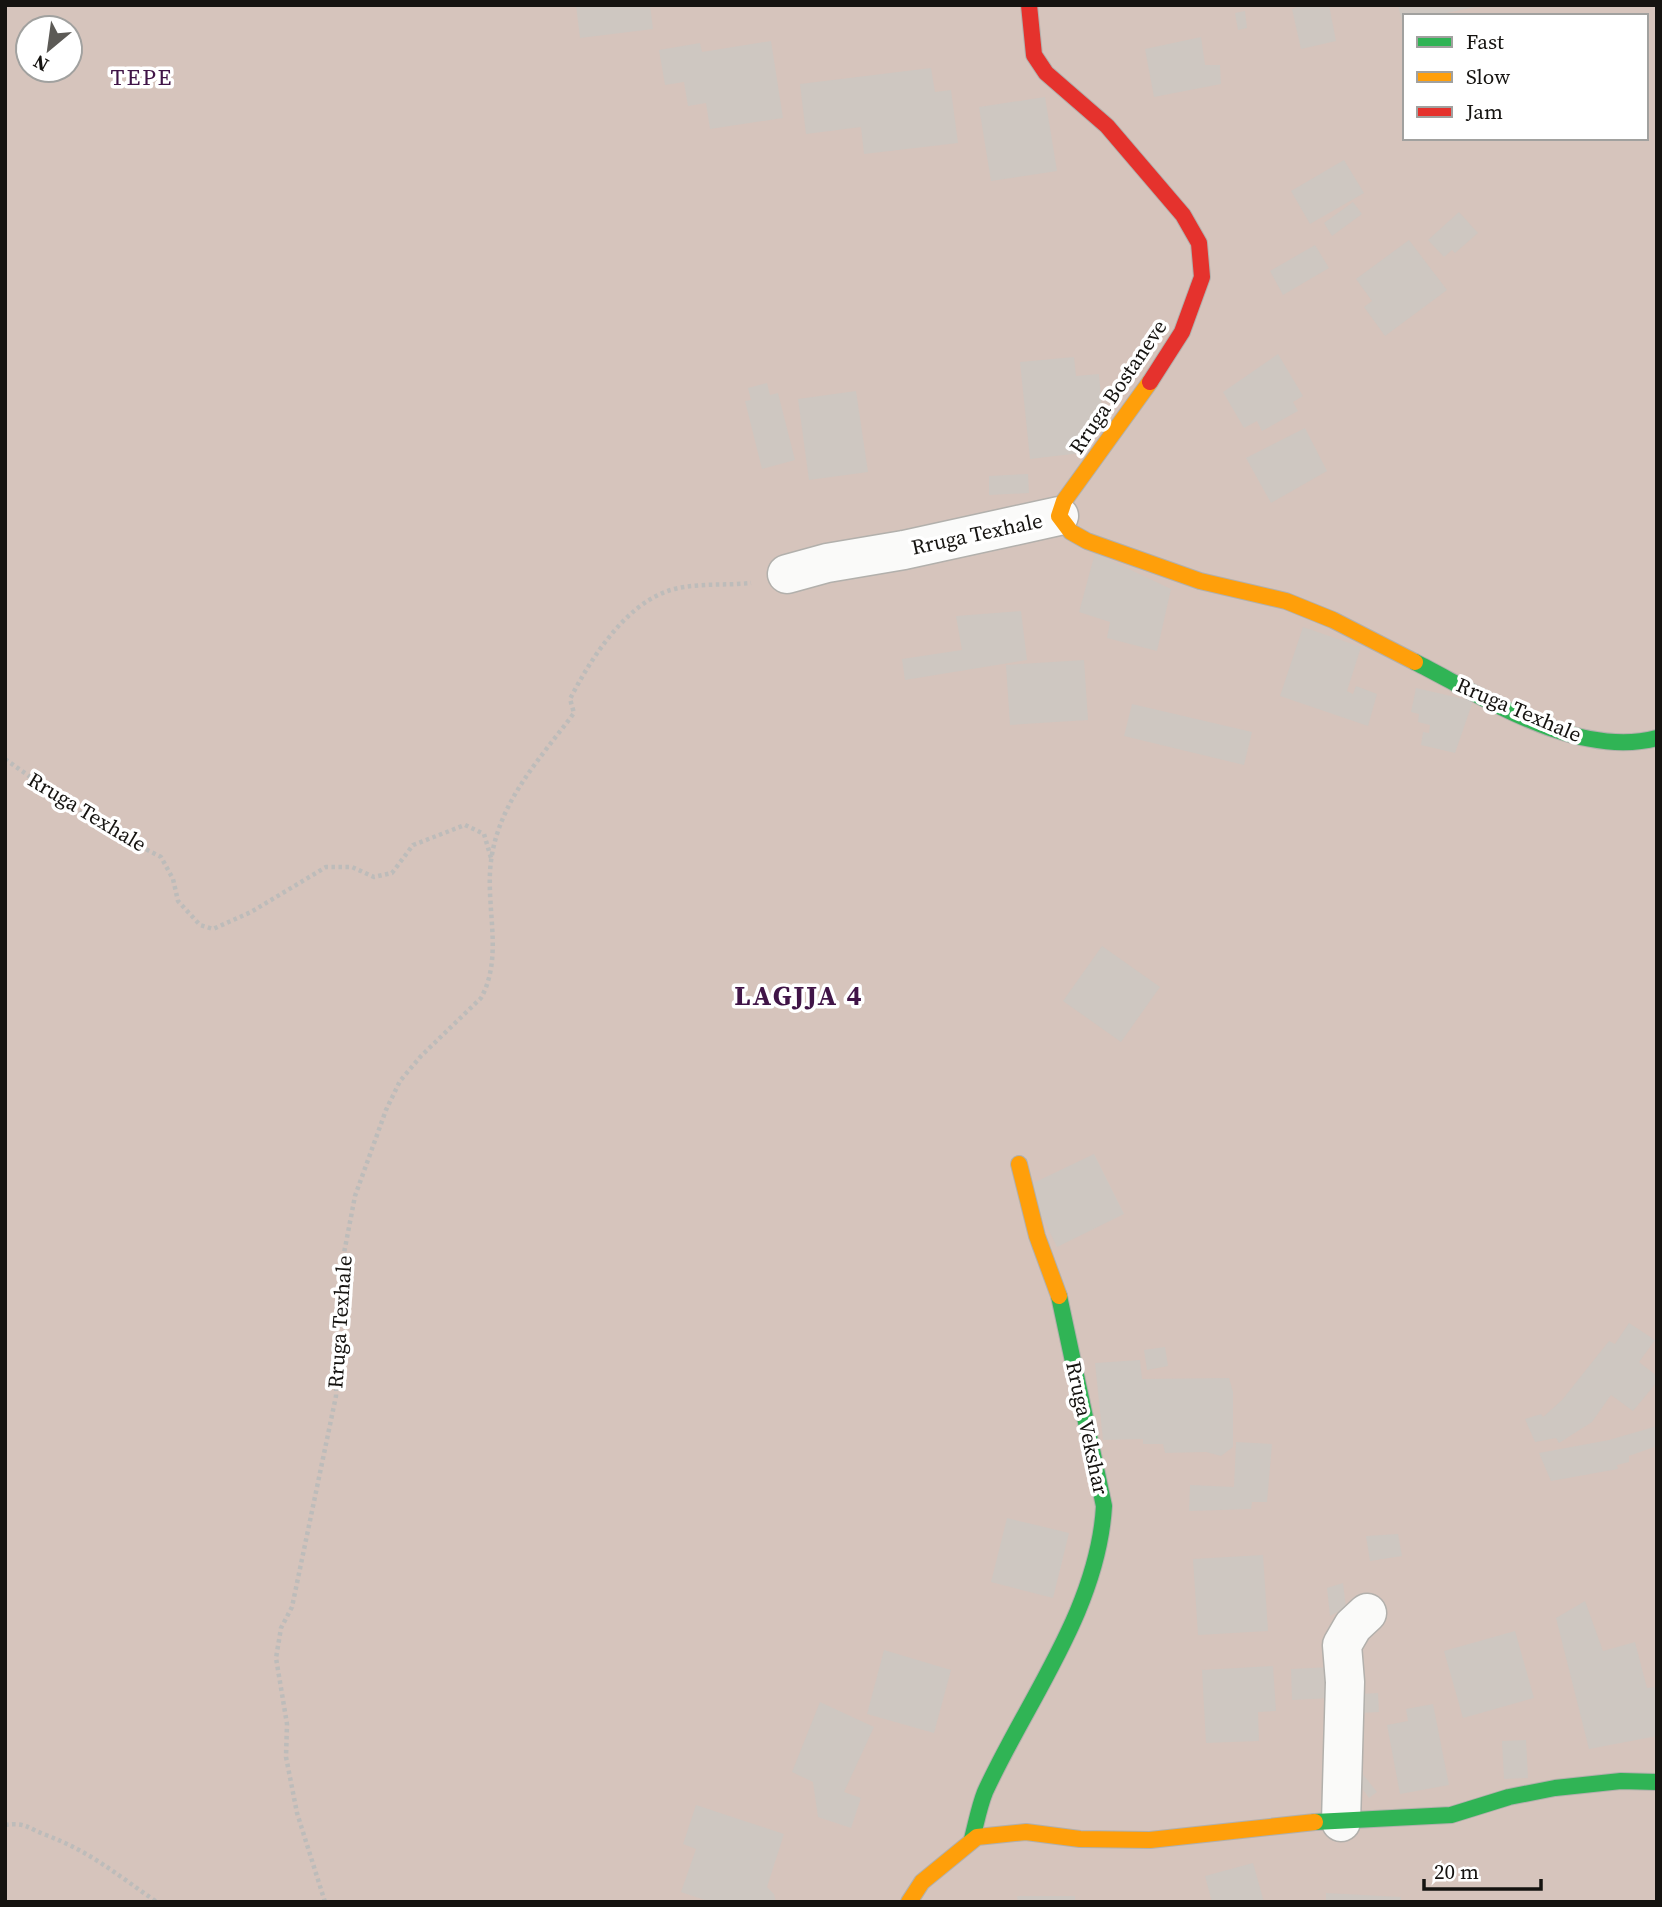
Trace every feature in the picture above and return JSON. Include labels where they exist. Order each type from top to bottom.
[{"type":"street","name":"Rruga Bostaneve","points":[[1028,5],[1034,55],[1063,90],[1107,127],[1183,215],[1199,243],[1202,277],[1182,332],[1130,412],[1064,502],[1059,516]]},
{"type":"street","name":"Rruga Texhale","points":[[787,574],[1059,516],[1071,532],[1087,541],[1200,581],[1241,593],[1286,601],[1333,620],[1499,705],[1548,726],[1611,744],[1634,744],[1657,738]]},
{"type":"street","name":"Rruga Vekshar","points":[[971,1839],[984,1795],[1082,1600],[1101,1538],[1104,1506],[1063,1313],[1037,1236],[1019,1164]]},
{"type":"street","points":[[1341,1822],[1345,1682],[1342,1644],[1353,1626],[1367,1613]]},
{"type":"street","points":[[909,1902],[922,1882],[971,1839],[1026,1832],[1080,1839],[1150,1840],[1296,1823],[1451,1815],[1509,1797],[1555,1788],[1621,1781],[1657,1782]]},
{"type":"path","name":"Rruga Texhale","points":[[325,1902],[290,1782],[287,1724],[276,1658],[277,1644],[292,1607],[336,1396],[340,1274],[355,1196],[386,1110],[400,1081],[421,1056],[481,998],[488,986],[493,960],[489,892],[491,859],[507,809],[522,780],[574,713],[570,699],[580,678],[609,638],[638,606],[666,591],[760,582],[787,574]]},
{"type":"path","name":"Rruga Texhale","points":[[5,759],[95,823],[161,858],[173,879],[178,901],[200,925],[213,929],[265,905],[326,867],[352,867],[374,877],[392,873],[413,845],[465,825],[484,834],[491,859]]},
{"type":"path","points":[[5,1825],[22,1823],[61,1840],[111,1867],[157,1902]]},
{"type":"shaded area","points":[[5,5],[1657,5],[1657,1902],[5,1902]]},
{"type":"building","points":[[576,5],[650,5],[653,29],[580,38]]},
{"type":"building","points":[[1303,5],[1329,5],[1336,41],[1301,49],[1292,9]]},
{"type":"building","points":[[1398,5],[1475,7],[1442,14],[1403,14],[1402,22]]},
{"type":"building","points":[[1245,11],[1247,28],[1238,30],[1235,13]]},
{"type":"building","points":[[1201,37],[1205,65],[1220,65],[1221,84],[1154,97],[1145,49]]},
{"type":"building","points":[[771,41],[783,118],[710,129],[706,103],[688,106],[684,82],[665,85],[659,50],[700,43],[702,52]]},
{"type":"building","points":[[931,68],[935,92],[951,90],[958,143],[864,154],[861,127],[806,134],[800,84]]},
{"type":"building","points":[[1045,97],[1057,171],[991,181],[979,107]]},
{"type":"building","points":[[1344,160],[1364,193],[1310,224],[1291,191]]},
{"type":"building","points":[[1353,202],[1362,214],[1332,236],[1324,223]]},
{"type":"building","points":[[1459,212],[1478,233],[1455,253],[1452,250],[1444,257],[1428,240]]},
{"type":"building","points":[[1409,240],[1447,290],[1385,336],[1364,307],[1372,301],[1356,279]]},
{"type":"building","points":[[1315,245],[1329,268],[1283,295],[1270,271]]},
{"type":"building","points":[[1278,354],[1303,396],[1293,402],[1298,411],[1262,431],[1257,421],[1244,428],[1223,392]]},
{"type":"building","points":[[1074,357],[1076,376],[1099,374],[1104,432],[1090,433],[1090,442],[1081,453],[1030,459],[1020,362]]},
{"type":"building","points":[[767,383],[770,395],[778,393],[795,460],[762,469],[745,401],[751,400],[748,388]]},
{"type":"building","points":[[856,391],[868,472],[809,480],[798,399]]},
{"type":"building","points":[[1305,428],[1327,471],[1271,503],[1246,458]]},
{"type":"building","points":[[1028,474],[1029,493],[989,495],[989,476]]},
{"type":"building","points":[[1095,553],[1171,589],[1157,651],[1107,638],[1110,622],[1079,612]]},
{"type":"building","points":[[1021,611],[1027,660],[905,680],[902,659],[962,650],[956,616]]},
{"type":"building","points":[[1303,627],[1361,647],[1347,691],[1353,694],[1356,686],[1377,694],[1368,726],[1280,696]]},
{"type":"building","points":[[1084,660],[1088,720],[1010,725],[1006,665]]},
{"type":"building","points":[[1416,688],[1473,701],[1455,753],[1421,745],[1423,732],[1429,733],[1430,725],[1418,722],[1419,714],[1411,712]]},
{"type":"building","points":[[1132,704],[1252,732],[1244,765],[1124,736]]},
{"type":"building","points":[[1102,946],[1160,987],[1121,1042],[1063,1001]]},
{"type":"building","points":[[1094,1154],[1124,1214],[1057,1247],[1027,1186]]},
{"type":"building","points":[[1629,1323],[1655,1340],[1639,1362],[1657,1376],[1657,1382],[1633,1411],[1611,1395],[1592,1422],[1559,1443],[1556,1438],[1535,1442],[1525,1419],[1541,1414],[1543,1417],[1562,1400],[1609,1341],[1615,1344]]},
{"type":"building","points":[[1165,1347],[1168,1366],[1147,1370],[1144,1350]]},
{"type":"building","points":[[1140,1360],[1142,1379],[1229,1378],[1233,1392],[1233,1447],[1221,1456],[1206,1452],[1165,1453],[1163,1444],[1143,1444],[1143,1439],[1103,1440],[1095,1363]]},
{"type":"building","points":[[1657,1426],[1657,1446],[1629,1456],[1629,1462],[1617,1465],[1618,1469],[1551,1481],[1539,1453],[1609,1440]]},
{"type":"building","points":[[1236,1442],[1272,1444],[1267,1502],[1252,1502],[1251,1509],[1189,1511],[1190,1485],[1234,1487]]},
{"type":"building","points":[[1007,1518],[1069,1533],[1053,1598],[991,1582]]},
{"type":"building","points":[[1398,1534],[1402,1556],[1370,1561],[1366,1536]]},
{"type":"building","points":[[1263,1555],[1268,1631],[1198,1635],[1193,1559]]},
{"type":"building","points":[[1343,1583],[1346,1608],[1330,1616],[1327,1588]]},
{"type":"building","points":[[1585,1601],[1603,1651],[1635,1642],[1647,1688],[1657,1687],[1657,1736],[1589,1749],[1556,1618]]},
{"type":"building","points":[[1515,1631],[1534,1698],[1463,1718],[1444,1651]]},
{"type":"building","points":[[884,1650],[951,1670],[934,1733],[867,1714]]},
{"type":"building","points":[[1273,1666],[1276,1711],[1258,1712],[1259,1741],[1206,1743],[1202,1670]]},
{"type":"building","points":[[1331,1667],[1333,1698],[1292,1700],[1291,1669]]},
{"type":"building","points":[[1378,1693],[1379,1712],[1361,1713],[1360,1694]]},
{"type":"building","points":[[820,1702],[874,1727],[844,1792],[861,1798],[851,1828],[818,1817],[813,1782],[792,1772]]},
{"type":"building","points":[[1433,1704],[1449,1785],[1400,1794],[1387,1725],[1408,1721],[1406,1709]]},
{"type":"building","points":[[1526,1740],[1528,1778],[1504,1779],[1502,1741]]},
{"type":"building","points":[[1361,1772],[1377,1792],[1369,1798],[1354,1777]]},
{"type":"building","points":[[696,1805],[784,1834],[767,1887],[774,1894],[776,1902],[711,1902],[681,1892],[696,1849],[683,1844]]},
{"type":"building","points":[[1253,1863],[1264,1902],[1212,1902],[1205,1876]]},
{"type":"building","points":[[1326,1893],[1401,1897],[1401,1902],[1326,1902]]},
{"type":"building","points":[[1017,1896],[1075,1896],[1075,1902],[1018,1902]]},
{"type":"traffic: fast","points":[[1415,662],[1501,707],[1563,732],[1595,740],[1626,742],[1657,738]]},
{"type":"traffic: fast","points":[[972,1839],[985,1792],[1075,1618],[1089,1582],[1099,1544],[1104,1506],[1059,1296]]},
{"type":"traffic: fast","points":[[1315,1822],[1451,1815],[1509,1797],[1555,1788],[1621,1781],[1657,1782]]},
{"type":"traffic: slow","points":[[1150,382],[1064,501],[1059,516],[1071,532],[1087,541],[1200,581],[1286,601],[1333,620],[1415,662]]},
{"type":"traffic: slow","points":[[1019,1164],[1037,1236],[1059,1296]]},
{"type":"traffic: slow","points":[[909,1902],[922,1882],[977,1837],[1026,1832],[1080,1839],[1150,1840],[1315,1822]]},
{"type":"traffic: jam","points":[[1029,5],[1034,55],[1046,73],[1107,126],[1183,215],[1199,243],[1202,277],[1182,332],[1150,382]]},
{"type":"district","name":"TEPE","points":[[142,77]]},
{"type":"district","name":"LAGJJA 4","points":[[799,995]]}]
